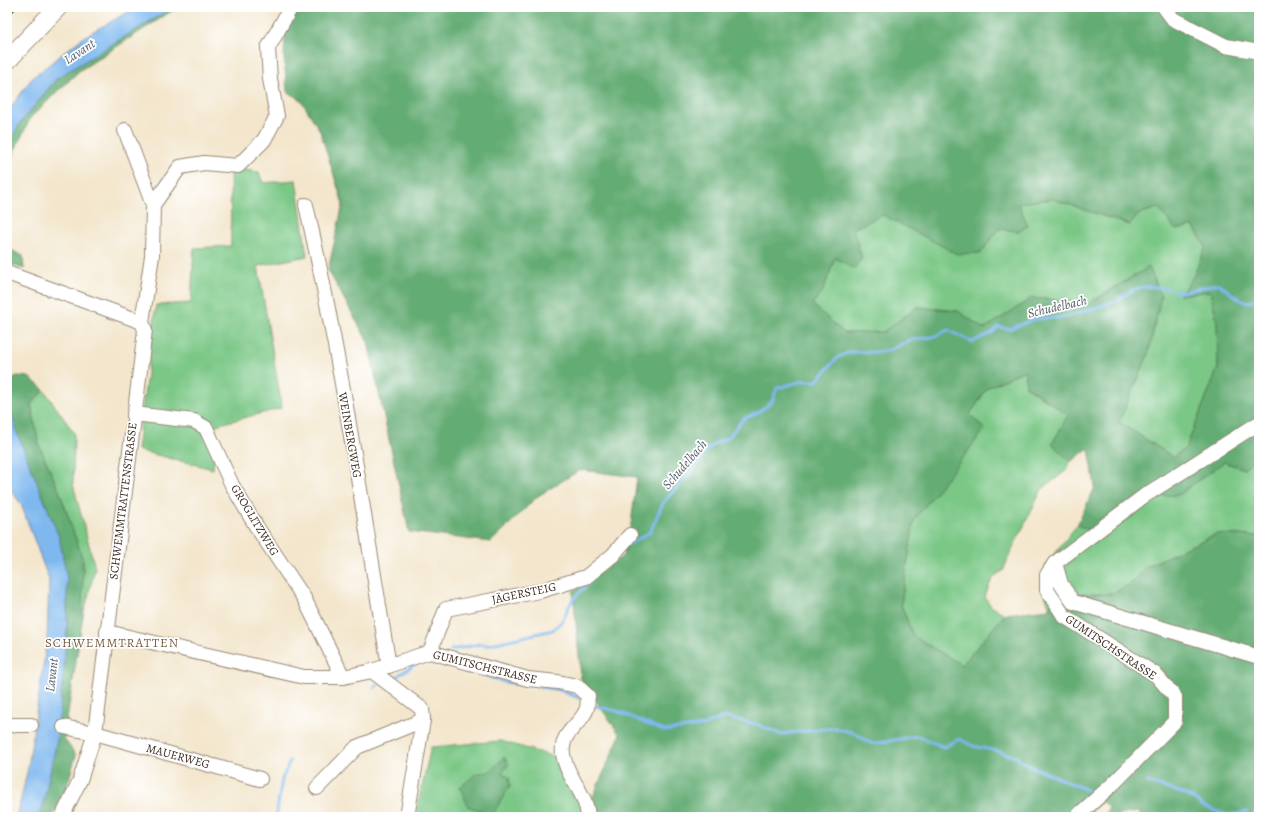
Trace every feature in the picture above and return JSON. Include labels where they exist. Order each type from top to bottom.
[{"type":"main road","points":[[7,61],[14,51],[58,7]]},
{"type":"street","points":[[153,205],[180,167],[204,163],[238,166],[264,140],[278,116],[270,79],[268,48],[291,7]]},
{"type":"street","points":[[1164,7],[1172,19],[1226,46],[1259,52]]},
{"type":"street","points":[[125,130],[153,205]]},
{"type":"street","name":"SCHWEMMTRATTENSTRASSE","points":[[62,817],[80,780],[96,733],[144,330],[142,322],[152,256],[153,205]]},
{"type":"street","name":"WEINBERGWEG","points":[[306,205],[322,278],[350,430],[390,666]]},
{"type":"street","points":[[7,273],[142,322]]},
{"type":"street","name":"GROGLITZWEG","points":[[134,414],[194,421],[206,428],[232,485],[256,526],[304,598],[343,677]]},
{"type":"street","name":"GUMITSCHSTRASSE","points":[[1076,817],[1114,783],[1175,721],[1175,697],[1155,674],[1064,616],[1047,590],[1047,575],[1055,563],[1144,496],[1259,423]]},
{"type":"street","name":"JÄGERSTEIG","points":[[430,652],[446,609],[540,591],[586,577],[613,555],[630,535]]},
{"type":"street","points":[[1055,563],[1061,584],[1073,602],[1259,657]]},
{"type":"street","name":"GUMITSCHSTRASSE","points":[[107,632],[304,677],[343,677],[390,666],[430,652],[528,679],[558,682],[577,686],[588,696],[586,710],[563,740],[563,754],[569,772],[581,791],[588,817]]},
{"type":"street","points":[[372,671],[422,709],[423,720],[407,817]]},
{"type":"street","points":[[317,788],[357,747],[423,720]]},
{"type":"street","points":[[7,725],[31,725]]},
{"type":"street","name":"MAUERWEG","points":[[64,727],[96,733],[260,778]]},
{"type":"green space","points":[[173,7],[178,7],[79,71],[31,117],[7,166],[7,146],[21,122],[57,78]]},
{"type":"green space","points":[[297,7],[1259,7],[1259,453],[1244,469],[1224,462],[1178,495],[1159,496],[1104,536],[1077,525],[1095,487],[1089,448],[1070,462],[1052,444],[1068,415],[1026,386],[1025,370],[987,388],[970,414],[985,429],[914,520],[901,604],[913,636],[962,665],[1005,614],[1049,609],[1059,594],[1112,594],[1135,581],[1145,567],[1217,534],[1259,536],[1259,781],[1253,817],[1140,817],[1140,812],[1105,817],[1109,807],[1102,802],[1083,817],[584,817],[620,735],[581,679],[573,591],[623,556],[631,524],[637,477],[580,470],[538,496],[491,542],[409,532],[368,342],[328,270],[343,204],[320,131],[301,100],[287,92],[284,57],[285,33]],"holes":[[[1053,199],[1130,225],[1139,214],[1158,208],[1176,230],[1193,226],[1206,246],[1193,277],[1180,295],[1210,291],[1217,322],[1218,368],[1186,448],[1173,457],[1119,422],[1148,355],[1161,296],[1149,267],[1089,303],[1032,298],[984,329],[958,311],[918,307],[883,332],[844,333],[812,304],[823,291],[835,258],[854,269],[862,258],[853,229],[883,215],[957,254],[981,253],[998,229],[1018,231],[1028,226],[1018,203]]]},
{"type":"green space","points":[[230,168],[259,172],[263,183],[296,180],[307,256],[258,266],[282,408],[216,425],[213,469],[137,450],[156,305],[191,303],[194,248],[231,246]]},
{"type":"green space","points":[[1053,199],[1129,225],[1139,214],[1158,208],[1176,230],[1193,226],[1206,247],[1193,277],[1180,295],[1210,291],[1217,322],[1218,368],[1186,448],[1173,457],[1119,422],[1148,355],[1161,296],[1149,267],[1089,303],[1032,298],[984,329],[958,311],[918,307],[883,332],[844,333],[812,304],[823,291],[835,258],[853,229],[883,214],[915,231],[981,253],[998,229],[1018,231],[1028,226],[1018,203]]},
{"type":"green space","points":[[7,248],[23,256],[24,269],[7,263]]},
{"type":"green space","points":[[1025,370],[1026,387],[1069,415],[1053,444],[1070,462],[1067,470],[1042,489],[1003,571],[993,578],[989,586],[985,598],[992,607],[1005,614],[962,665],[913,636],[901,604],[914,520],[985,429],[970,414],[987,388]]},
{"type":"green space","points":[[17,376],[29,377],[44,390],[31,404],[39,445],[60,493],[83,560],[82,622],[64,739],[76,755],[67,786],[52,817],[38,817],[42,809],[57,740],[67,630],[67,578],[59,537],[17,433],[7,396],[7,377],[11,379]]},
{"type":"green space","points":[[44,390],[74,433],[73,484],[95,568],[82,621],[83,560],[60,493],[39,445],[31,404]]},
{"type":"green space","points":[[1259,453],[1259,536],[1216,534],[1145,567],[1135,581],[1112,594],[1080,594],[1050,609],[1042,586],[1046,565],[1077,525],[1104,536],[1159,496],[1178,495],[1224,462],[1244,469]]},
{"type":"green space","points":[[501,741],[555,757],[585,814],[584,817],[415,817],[431,747]]},
{"type":"green space","points":[[504,757],[509,764],[502,773],[509,777],[510,786],[491,817],[481,817],[481,811],[468,806],[460,787],[477,773],[489,772]]},
{"type":"water","name":"Lavant","points":[[137,7],[173,7],[57,78],[21,122],[7,146],[7,113],[32,78],[85,36]]},
{"type":"water","name":"Lavant","points":[[7,396],[17,433],[59,537],[67,578],[67,630],[57,740],[42,809],[38,817],[17,817],[28,768],[47,639],[49,580],[21,504],[7,485]]},
{"type":"waterway","name":"Schudelbach","points":[[1174,291],[1182,292],[1219,284],[1237,298],[1249,302],[1259,297]]},
{"type":"waterway","name":"Schudelbach","points":[[1118,300],[1124,295],[1141,287],[1168,289]]},
{"type":"waterway","name":"Schudelbach","points":[[630,544],[650,532],[663,503],[696,466],[705,452],[715,443],[728,438],[743,419],[757,413],[772,402],[777,388],[803,381],[817,381],[837,358],[849,352],[879,352],[890,350],[910,340],[933,337],[948,330],[972,342],[992,333],[998,327],[1009,329],[1035,319],[1066,317],[1113,302]]},
{"type":"waterway","name":"Schudelbach","points":[[451,650],[480,644],[487,645],[553,630],[562,621],[573,599],[590,582]]},
{"type":"waterway","name":"Schudelbach","points":[[393,679],[418,662],[441,661]]},
{"type":"waterway","name":"Schudelbach","points":[[440,662],[447,663]]},
{"type":"waterway","points":[[456,666],[505,682],[525,685]]},
{"type":"waterway","name":"Schudelbach","points":[[374,688],[378,685]]},
{"type":"waterway","points":[[541,687],[560,690],[579,698]]},
{"type":"waterway","points":[[595,706],[617,711],[664,731],[702,726],[724,717],[756,724],[780,734],[834,728],[855,733],[872,744],[917,736],[944,747],[959,739],[973,746],[1016,757],[1028,765],[1087,790]]},
{"type":"waterway","name":"Schudelbach","points":[[276,817],[282,779],[290,761]]},
{"type":"waterway","points":[[1147,782],[1191,797],[1203,806],[1227,815],[1247,812]]},
{"type":"railway","points":[[7,15],[16,7]]},
{"type":"district","name":"SCHWEMMTRATTEN","points":[[112,642]]}]
